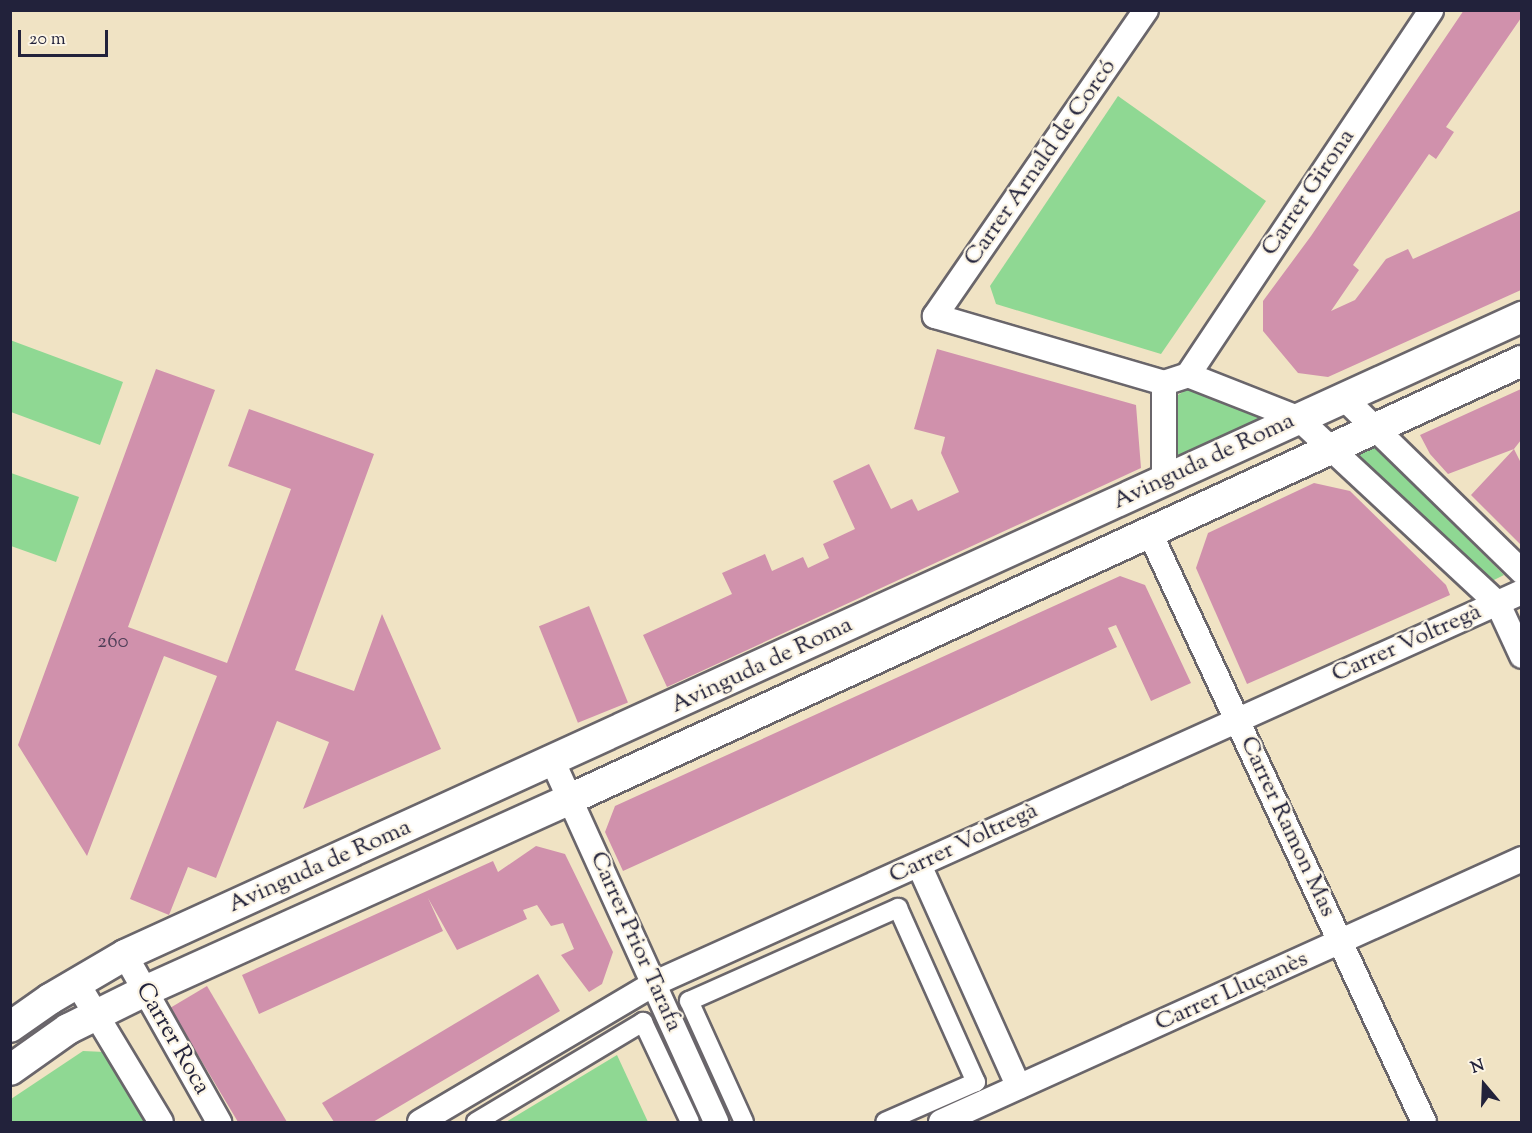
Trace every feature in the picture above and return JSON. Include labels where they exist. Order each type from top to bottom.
[{"type":"street","name":"Carrer Arnald de Corcó","points":[[1146,10],[935,316],[1164,384]]},
{"type":"street","name":"Carrer Girona","points":[[1188,375],[1431,10]]},
{"type":"street","name":"Avinguda de Roma","points":[[10,1027],[125,955],[553,762],[1521,317]]},
{"type":"street","name":"Avinguda de Roma","points":[[10,1070],[68,1029],[96,1014],[570,799],[1521,360]]},
{"type":"street","points":[[1164,481],[1164,384],[1188,375],[1298,418],[1498,604],[1521,656]]},
{"type":"street","points":[[1344,398],[1521,572]]},
{"type":"street","name":"Carrer Ramon Mas","points":[[1149,531],[1238,718],[1424,1122]]},
{"type":"street","name":"Carrer Voltregà","points":[[420,1122],[653,984],[1521,592]]},
{"type":"street","name":"Carrer Prior Tarafa","points":[[553,762],[716,1122]]},
{"type":"street","name":"Carrer Lluçanès","points":[[941,1122],[1521,859]]},
{"type":"street","points":[[919,865],[1019,1087]]},
{"type":"street","points":[[744,1122],[689,1001],[898,908],[976,1082],[885,1122]]},
{"type":"street","name":"Carrer Roca","points":[[125,955],[219,1122]]},
{"type":"street","points":[[77,983],[161,1122]]},
{"type":"street","points":[[477,1122],[643,1022],[690,1122]]},
{"type":"green space","points":[[1118,96],[1266,201],[1161,354],[996,304],[990,286]]},
{"type":"green space","points":[[10,340],[123,382],[100,445],[11,412]]},
{"type":"green space","points":[[1189,388],[1279,425],[1178,468],[1178,395]]},
{"type":"green space","points":[[1369,441],[1504,575],[1492,581],[1352,450]]},
{"type":"green space","points":[[11,473],[79,497],[56,562],[11,546]]},
{"type":"green space","points":[[83,1051],[105,1052],[146,1122],[11,1122],[11,1099]]},
{"type":"green space","points":[[617,1055],[648,1122],[506,1122]]},
{"type":"building","points":[[1464,10],[1521,10],[1521,18],[1446,127],[1454,132],[1436,159],[1429,154],[1353,265],[1359,270],[1331,311],[1355,300],[1386,259],[1408,249],[1413,259],[1521,210],[1521,290],[1328,377],[1298,373],[1263,331],[1263,301],[1311,236]]},
{"type":"building","points":[[937,349],[1136,405],[1141,468],[667,687],[643,635],[732,594],[722,573],[765,554],[772,571],[803,557],[808,568],[829,558],[823,544],[855,529],[833,481],[869,464],[891,509],[912,499],[918,511],[959,492],[941,453],[945,437],[914,429]]},
{"type":"building","points":[[156,369],[215,390],[128,627],[227,663],[291,489],[228,466],[249,409],[374,454],[295,670],[354,691],[382,614],[441,749],[303,809],[329,742],[277,721],[216,878],[188,867],[169,915],[130,899],[217,676],[164,656],[87,856],[18,745]]},
{"type":"building","points":[[1521,389],[1521,440],[1514,449],[1448,474],[1430,454],[1420,435]]},
{"type":"building","points":[[1514,449],[1521,463],[1521,545],[1471,495]]},
{"type":"building","points":[[1314,483],[1350,491],[1446,585],[1450,595],[1247,684],[1196,568],[1208,533]]},
{"type":"building","points":[[1120,576],[1145,585],[1191,683],[1151,701],[1116,625],[1108,628],[1117,647],[623,871],[605,832],[615,806]]},
{"type":"building","points":[[589,606],[628,702],[578,723],[539,626]]},
{"type":"building","points":[[536,846],[565,854],[613,952],[602,984],[589,992],[561,955],[574,949],[563,923],[551,926],[537,905],[523,910],[527,919],[457,950],[428,898],[443,931],[259,1014],[242,975],[493,861],[498,872]]},
{"type":"building","points":[[538,974],[560,1011],[373,1122],[334,1122],[322,1103]]},
{"type":"building","points":[[207,986],[287,1122],[238,1122],[170,1008]]}]
